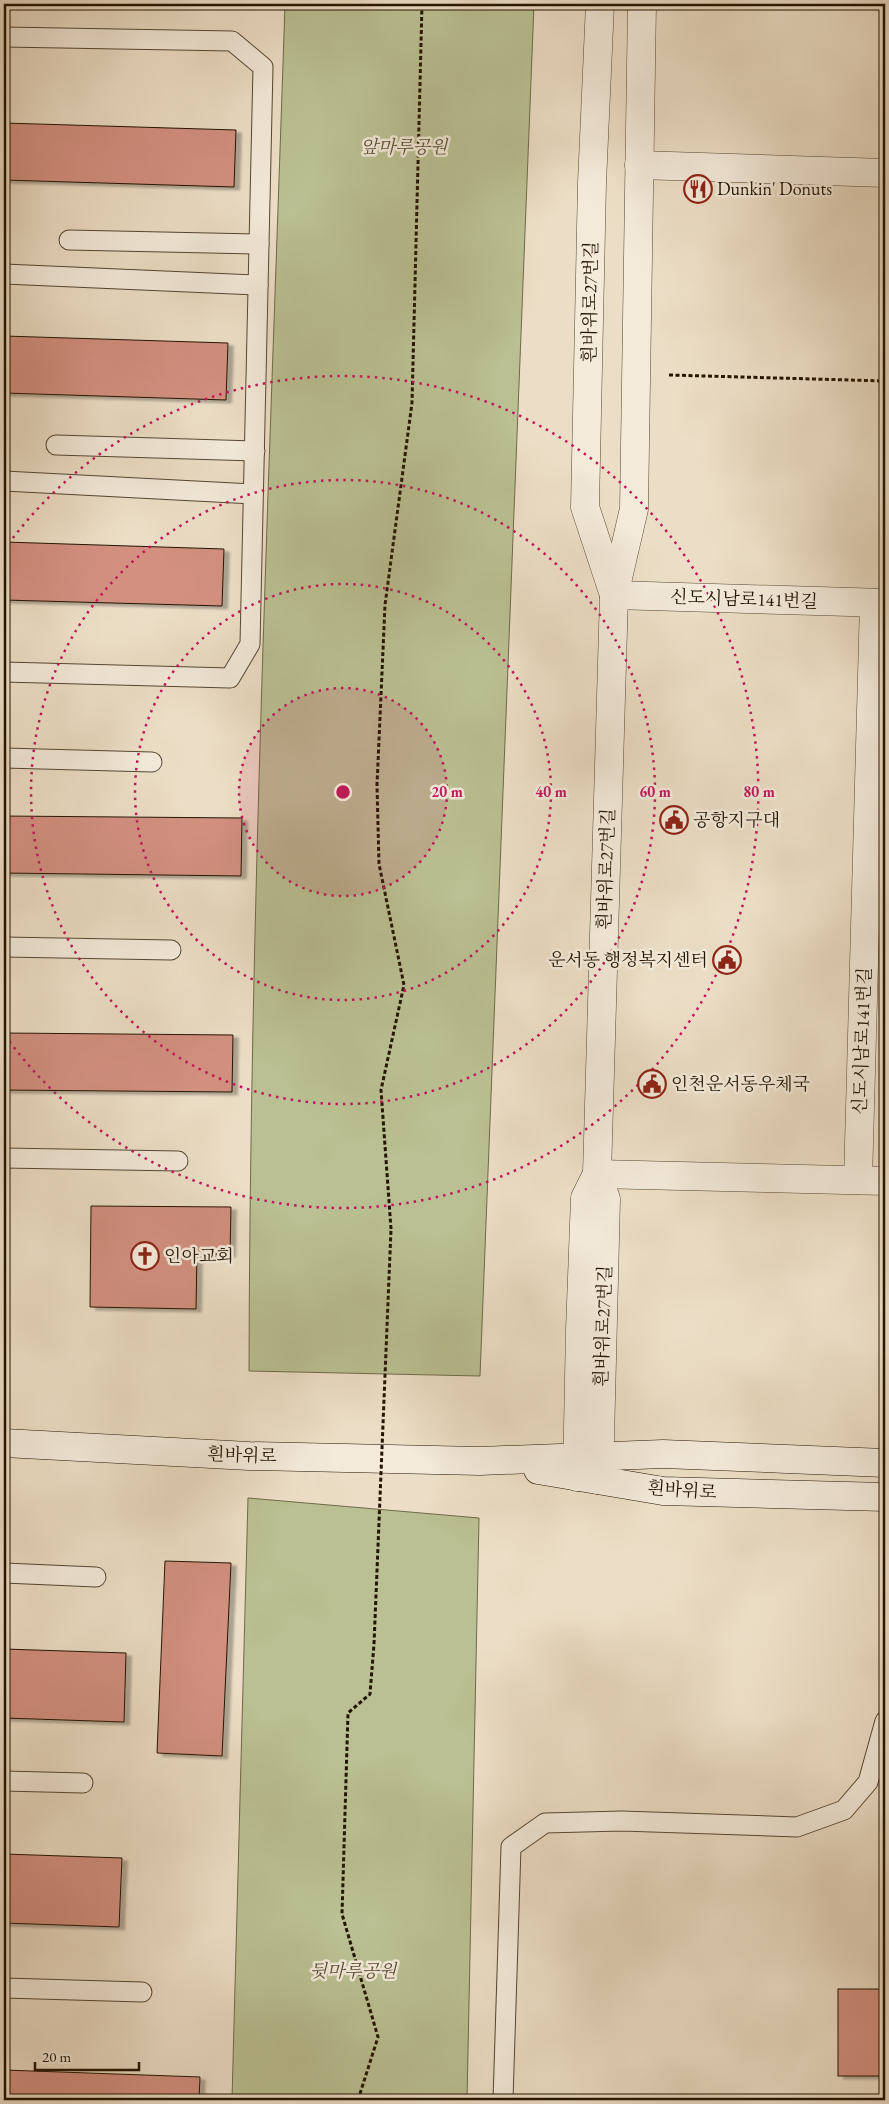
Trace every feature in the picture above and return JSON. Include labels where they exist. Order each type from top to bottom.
[{"type":"street","name":"흰바위로27번길","points":[[600,4],[592,183],[585,507],[614,595]]},
{"type":"street","name":"흰바위로27번길","points":[[588,1468],[580,1330],[585,1198],[597,1174],[614,595],[634,509],[642,4]]},
{"type":"street","points":[[639,165],[885,172]]},
{"type":"street","name":"신도시남로141번길","points":[[614,595],[880,603],[858,1180]]},
{"type":"street","points":[[597,1174],[885,1181]]},
{"type":"street","name":"흰바위로","points":[[4,1443],[249,1456],[480,1461],[588,1468],[664,1491],[885,1498]]},
{"type":"street","name":"흰바위로","points":[[588,1468],[663,1454],[885,1463]]},
{"type":"lane","points":[[4,37],[232,41],[263,67],[250,644],[230,678],[4,672]]},
{"type":"lane","points":[[69,240],[259,244]]},
{"type":"lane","points":[[4,274],[258,284]]},
{"type":"lane","points":[[56,445],[255,451]]},
{"type":"lane","points":[[4,481],[253,494]]},
{"type":"lane","points":[[4,758],[152,762]]},
{"type":"lane","points":[[4,947],[171,950]]},
{"type":"lane","points":[[4,1158],[178,1161]]},
{"type":"lane","points":[[4,1573],[96,1577]]},
{"type":"lane","points":[[503,2100],[511,1847],[545,1823],[622,1821],[797,1827],[844,1810],[868,1782],[885,1721]]},
{"type":"lane","points":[[4,1780],[83,1783]]},
{"type":"lane","points":[[4,1988],[142,1992]]},
{"type":"path","points":[[358,2100],[378,2037],[342,1914],[342,1904],[348,1713],[370,1694],[374,1644],[391,1229],[381,1090],[404,985],[379,864],[377,786],[385,605],[412,403],[422,4]]},
{"type":"path","points":[[636,373],[885,381]]},
{"type":"green space","name":"앞마루공원","points":[[285,4],[534,4],[480,1376],[249,1371],[250,1200],[257,858]]},
{"type":"green space","name":"뒷마루공원","points":[[248,1498],[479,1518],[467,2100],[232,2100]]},
{"type":"building","points":[[4,123],[236,130],[234,187],[4,180]]},
{"type":"building","points":[[4,336],[228,343],[226,400],[4,393]]},
{"type":"building","points":[[4,542],[224,549],[222,606],[4,600]]},
{"type":"building","points":[[4,816],[242,818],[241,876],[4,873]]},
{"type":"building","points":[[4,1033],[233,1035],[232,1092],[4,1090]]},
{"type":"building","points":[[91,1206],[231,1207],[230,1254],[197,1254],[196,1309],[90,1307]]},
{"type":"building","points":[[165,1561],[231,1563],[222,1756],[157,1753]]},
{"type":"building","points":[[4,1649],[126,1653],[124,1722],[4,1718]]},
{"type":"building","points":[[4,1854],[122,1858],[119,1927],[4,1923]]},
{"type":"building","points":[[838,1989],[885,1989],[885,2076],[838,2076]]},
{"type":"building","points":[[4,2070],[200,2077],[199,2100],[4,2100]]},
{"type":"place","name":"Dunkin' Donuts","points":[[698,189]]},
{"type":"place","name":"공항지구대","points":[[674,820]]},
{"type":"place","name":"운서동 행정복지센터","points":[[727,960]]},
{"type":"place","name":"인천운서동우체국","points":[[652,1084]]},
{"type":"place","name":"인아교회","points":[[145,1256]]}]
